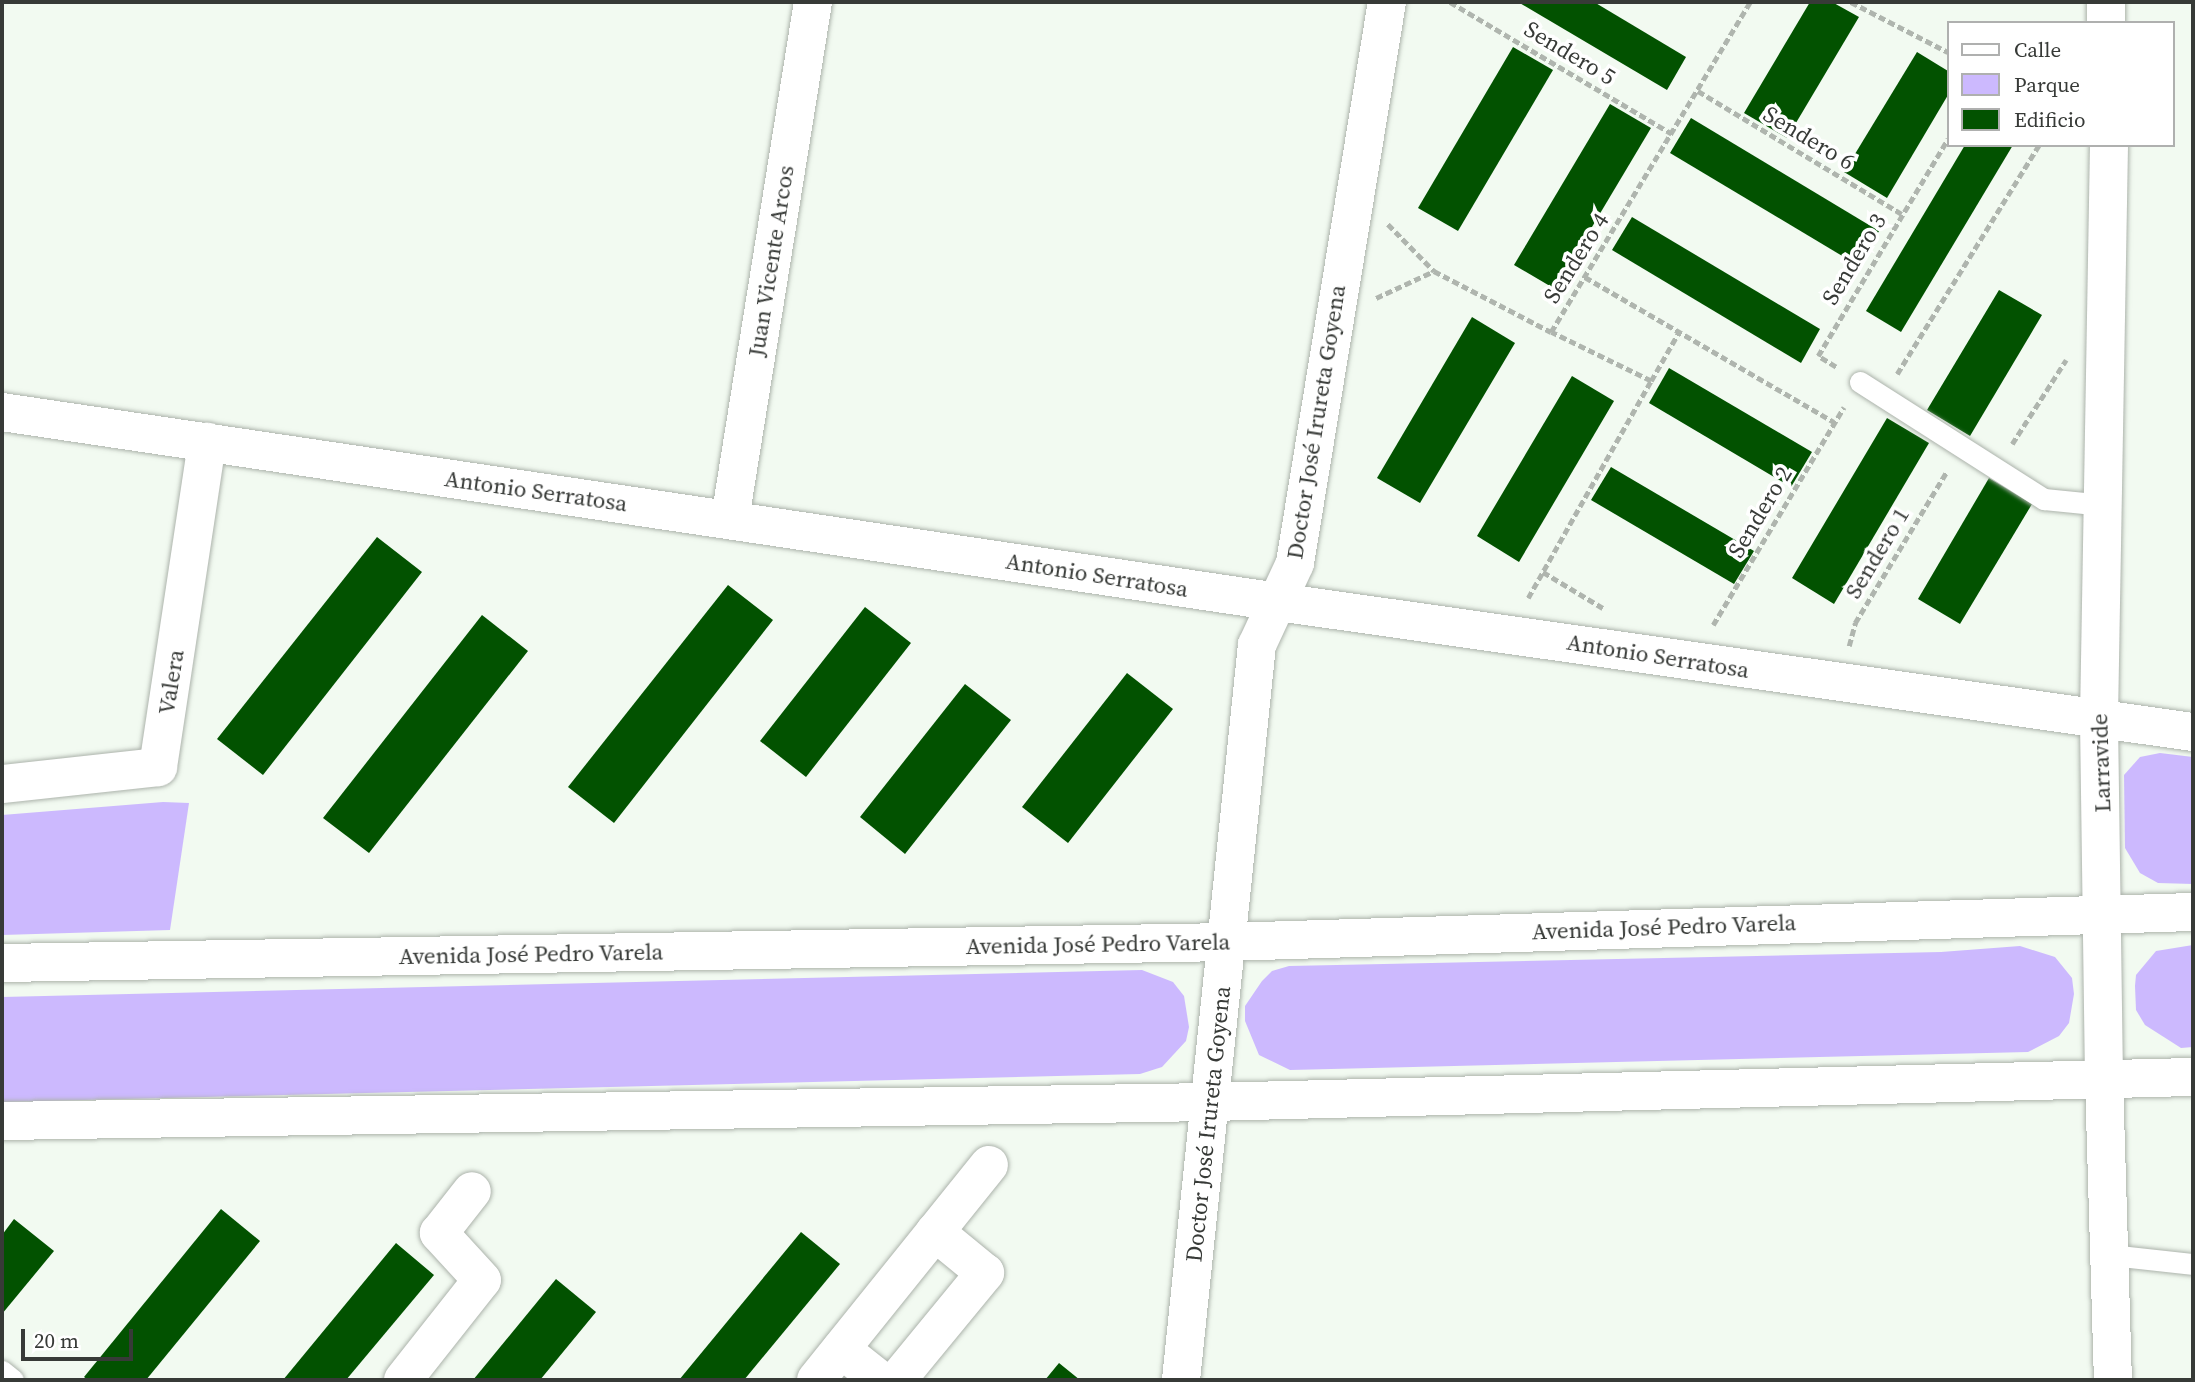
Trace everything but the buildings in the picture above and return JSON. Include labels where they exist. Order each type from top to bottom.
[{"type":"street","name":"Juan Vicente Arcos","points":[[730,519],[813,2]]},
{"type":"street","name":"Doctor José Irureta Goyena","points":[[1181,1380],[1257,645],[1295,563],[1332,319],[1387,2]]},
{"type":"street","points":[[2106,2],[2106,21]]},
{"type":"street","name":"Larravide","points":[[2109,147],[2099,718],[2104,912],[2104,1079],[2113,1380]]},
{"type":"street","name":"Antonio Serratosa","points":[[2,412],[1278,602],[1508,632],[1839,684],[2193,732]]},
{"type":"street","name":"Valera","points":[[2,784],[158,766],[207,442]]},
{"type":"street","name":"Avenida José Pedro Varela","points":[[2,963],[1227,942],[2104,912],[2193,912]]},
{"type":"street","points":[[2,1121],[1210,1102],[2193,1077]]},
{"type":"street","points":[[816,1380],[989,1165]]},
{"type":"street","points":[[403,1380],[482,1280],[439,1233],[472,1191]]},
{"type":"street","points":[[897,1380],[985,1273],[935,1231]]},
{"type":"street","points":[[841,1349],[880,1380]]},
{"type":"lane","points":[[1860,382],[2044,499],[2104,505]]},
{"type":"lane","points":[[2111,1255],[2193,1264]]},
{"type":"lane","points":[[2,1371],[13,1380]]},
{"type":"path","name":"Sendero 5","points":[[1450,2],[1672,134]]},
{"type":"path","name":"Sendero 4","points":[[1651,380],[1551,332],[1750,2]]},
{"type":"path","points":[[1851,2],[1946,51]]},
{"type":"path","name":"Sendero 6","points":[[1698,91],[1902,214]]},
{"type":"path","name":"Sendero 3","points":[[1860,382],[1818,356],[1946,142]]},
{"type":"path","points":[[1883,396],[2038,147]]},
{"type":"path","points":[[1354,190],[1434,271],[1551,332]]},
{"type":"path","points":[[1332,319],[1434,271]]},
{"type":"path","points":[[1584,277],[1834,422]]},
{"type":"path","points":[[1508,632],[1679,332]]},
{"type":"path","points":[[1996,469],[2070,353]]},
{"type":"path","name":"Sendero 2","points":[[1692,661],[1860,382]]},
{"type":"path","name":"Sendero 1","points":[[1839,684],[1855,623],[1962,446]]},
{"type":"green space","points":[[2160,753],[2193,757],[2193,884],[2158,883],[2140,873],[2125,848],[2124,775],[2140,757]]},
{"type":"green space","points":[[163,802],[189,803],[170,930],[2,935],[2,815]]},
{"type":"green space","points":[[2193,945],[2193,1047],[2181,1048],[2145,1025],[2136,1010],[2136,975],[2156,951]]},
{"type":"green space","points":[[2020,946],[2055,957],[2072,978],[2074,994],[2069,1023],[2059,1036],[2028,1052],[1290,1070],[1259,1055],[1245,1021],[1245,1006],[1262,981],[1272,971],[1289,966],[1941,952]]},
{"type":"green space","points":[[1142,970],[1173,982],[1184,996],[1189,1027],[1186,1041],[1162,1067],[1140,1074],[2,1102],[2,997]]}]
